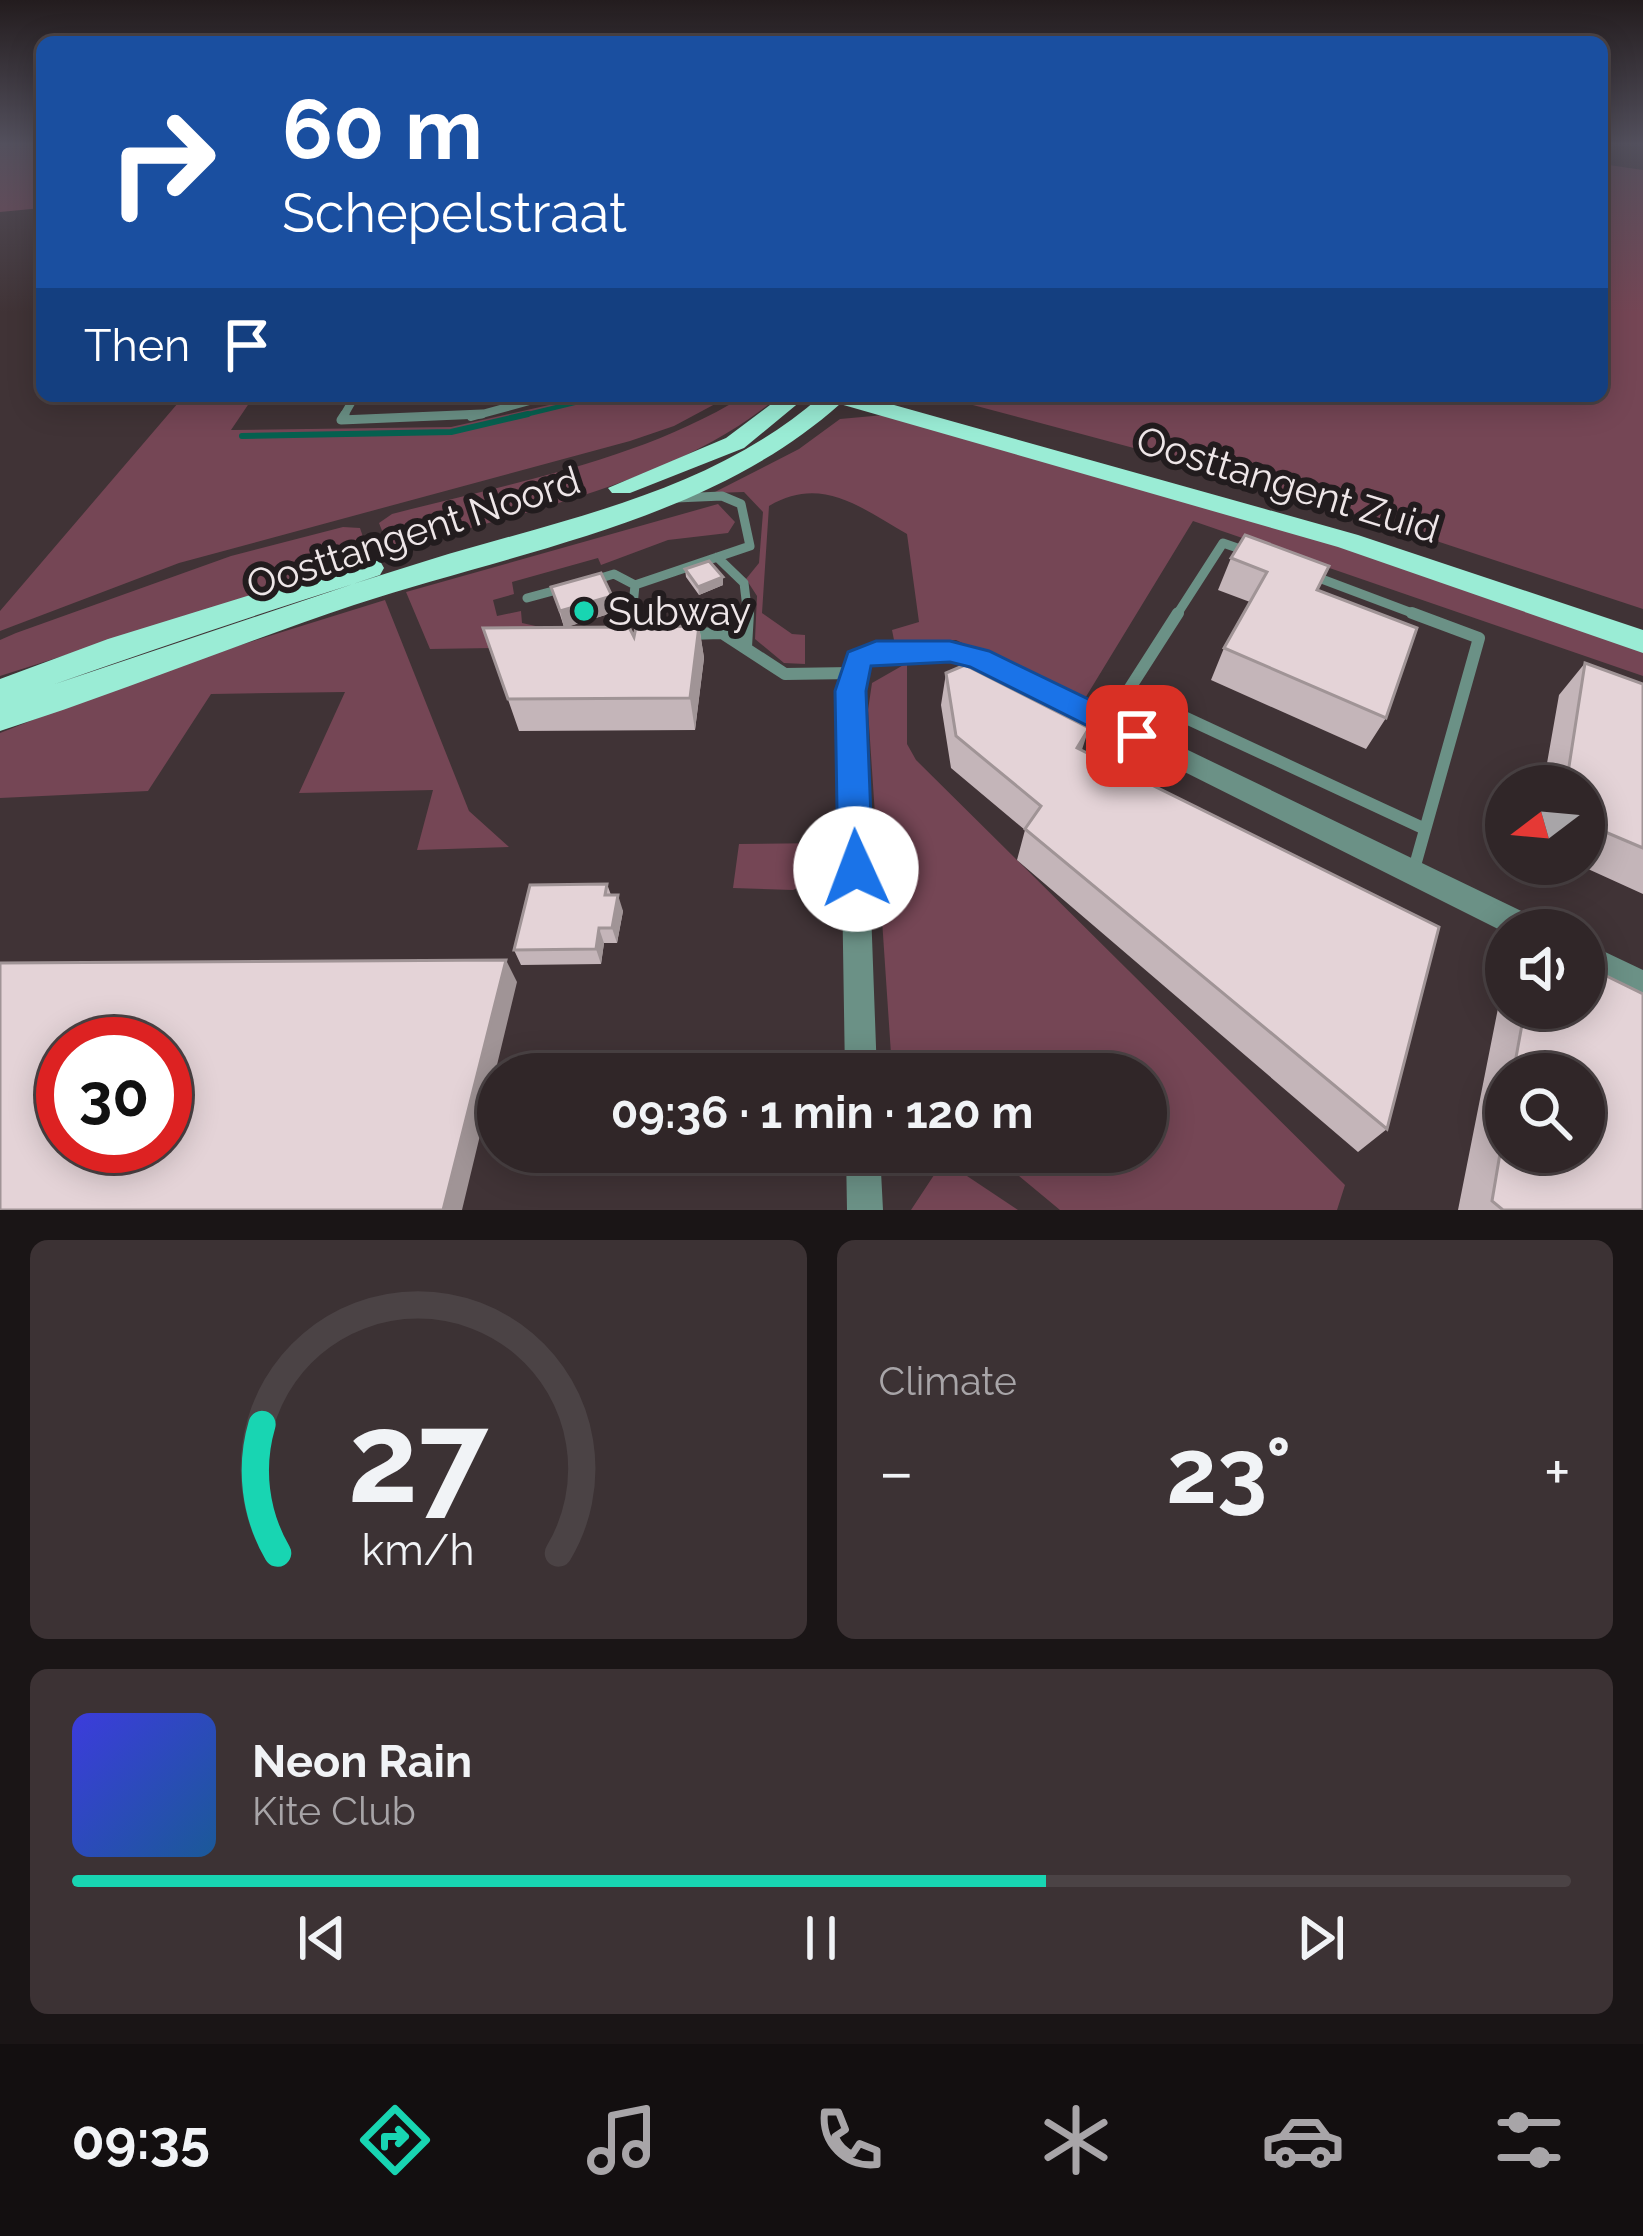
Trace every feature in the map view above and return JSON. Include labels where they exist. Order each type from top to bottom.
[{"type":"main road","name":"Oosttangent Noord","points":[[0,692],[119,647],[646,480],[735,443],[788,402]]},
{"type":"main road","name":"Oosttangent Noord","points":[[0,718],[161,657],[655,499],[766,452],[828,402]]},
{"type":"main road","name":"Oosttangent Zuid","points":[[857,402],[1348,541],[1643,642]]},
{"type":"main road","name":"Oosttangent Zuid","points":[[908,402],[1294,505],[1643,620]]},
{"type":"street","points":[[860,1053],[851,682],[858,660],[876,651],[950,652],[979,659],[1487,909]]},
{"type":"street","points":[[1605,967],[1643,986]]},
{"type":"street","points":[[863,1173],[865,1210]]},
{"type":"lane","points":[[352,402],[341,420],[470,417],[526,402]]},
{"type":"lane","points":[[527,598],[614,574],[635,585],[750,546],[748,508],[723,496],[655,499]]},
{"type":"lane","points":[[1266,558],[1223,542],[1128,691],[1425,829]]},
{"type":"lane","points":[[717,556],[732,563],[749,592],[746,646]]},
{"type":"lane","points":[[1287,566],[1479,638],[1414,873]]},
{"type":"lane","points":[[635,585],[632,617],[644,631],[662,632]]},
{"type":"lane","points":[[681,634],[722,633],[784,674],[851,682]]},
{"type":"shaded area","points":[[0,200],[36,200],[36,209],[0,212]]},
{"type":"shaded area","points":[[1608,200],[1643,200],[1643,609],[1242,477],[961,402],[1608,402]]},
{"type":"shaded area","points":[[179,402],[250,402],[231,430],[451,427],[562,402],[719,402],[674,426],[630,441],[179,563],[0,631],[0,611]]},
{"type":"shaded area","points":[[733,402],[771,402],[692,452],[644,474],[543,508],[390,551],[379,523],[392,514],[618,454]]},
{"type":"shaded area","points":[[884,415],[1448,577],[1643,648],[1643,676],[1193,521],[1084,700],[956,640],[894,640],[892,630],[919,622],[907,534],[840,498],[823,494],[788,497],[769,506],[762,613],[792,634],[805,635],[805,664],[784,663],[755,639],[757,596],[746,579],[759,563],[763,512],[744,492],[713,493],[799,449],[840,419]]},
{"type":"shaded area","points":[[718,504],[735,522],[728,533],[668,540],[601,565],[598,558],[512,582],[514,594],[493,600],[497,616],[521,611],[522,623],[558,631],[565,647],[430,649],[406,592]]},
{"type":"shaded area","points":[[343,527],[360,528],[370,558],[0,676],[0,640],[16,633],[231,556]]},
{"type":"shaded area","points":[[385,600],[469,811],[509,847],[417,850],[433,790],[299,793],[345,692],[211,694],[148,791],[0,798],[0,733],[154,672]]},
{"type":"shaded area","points":[[907,663],[907,744],[916,760],[1345,1185],[1337,1210],[1060,1210],[1015,1173],[1167,1173],[1167,1053],[891,1053],[868,710],[872,683]]},
{"type":"shaded area","points":[[832,843],[815,880],[793,890],[733,888],[739,844]]},
{"type":"shaded area","points":[[935,1173],[950,1173],[964,1174],[1018,1210],[911,1210]]},
{"type":"building","points":[[1245,535],[1329,566],[1317,590],[1417,628],[1386,718],[1224,648],[1267,572],[1231,558]]},
{"type":"building","points":[[709,561],[723,577],[698,587],[685,569]]},
{"type":"building","points":[[601,573],[612,596],[560,611],[551,587]]},
{"type":"building","points":[[699,626],[690,698],[508,699],[483,628],[629,627],[634,637],[636,627]]},
{"type":"building","points":[[1585,663],[1643,684],[1643,848],[1605,832],[1605,765],[1569,765]]},
{"type":"building","points":[[965,665],[1089,728],[1077,748],[1439,927],[1387,1129],[1025,829],[1041,806],[956,736],[946,673]]},
{"type":"building","points":[[607,884],[605,895],[618,895],[612,928],[599,928],[596,949],[514,950],[530,885]]},
{"type":"building","points":[[506,960],[483,1053],[477,1053],[477,1075],[443,1210],[0,1210],[0,963]]},
{"type":"building","points":[[1605,975],[1643,994],[1643,1210],[1503,1210],[1492,1201],[1497,1173],[1605,1173],[1605,1053],[1517,1053],[1521,1029],[1605,1029]]},
{"type":"waterway","points":[[516,417],[578,402]]},
{"type":"waterway","points":[[242,436],[451,432],[528,414]]},
{"type":"place","name":"Subway","points":[[584,611]]},
{"type":"route","points":[[856,869],[850,691],[858,660],[876,651],[950,652],[979,659],[1137,736]]}]
